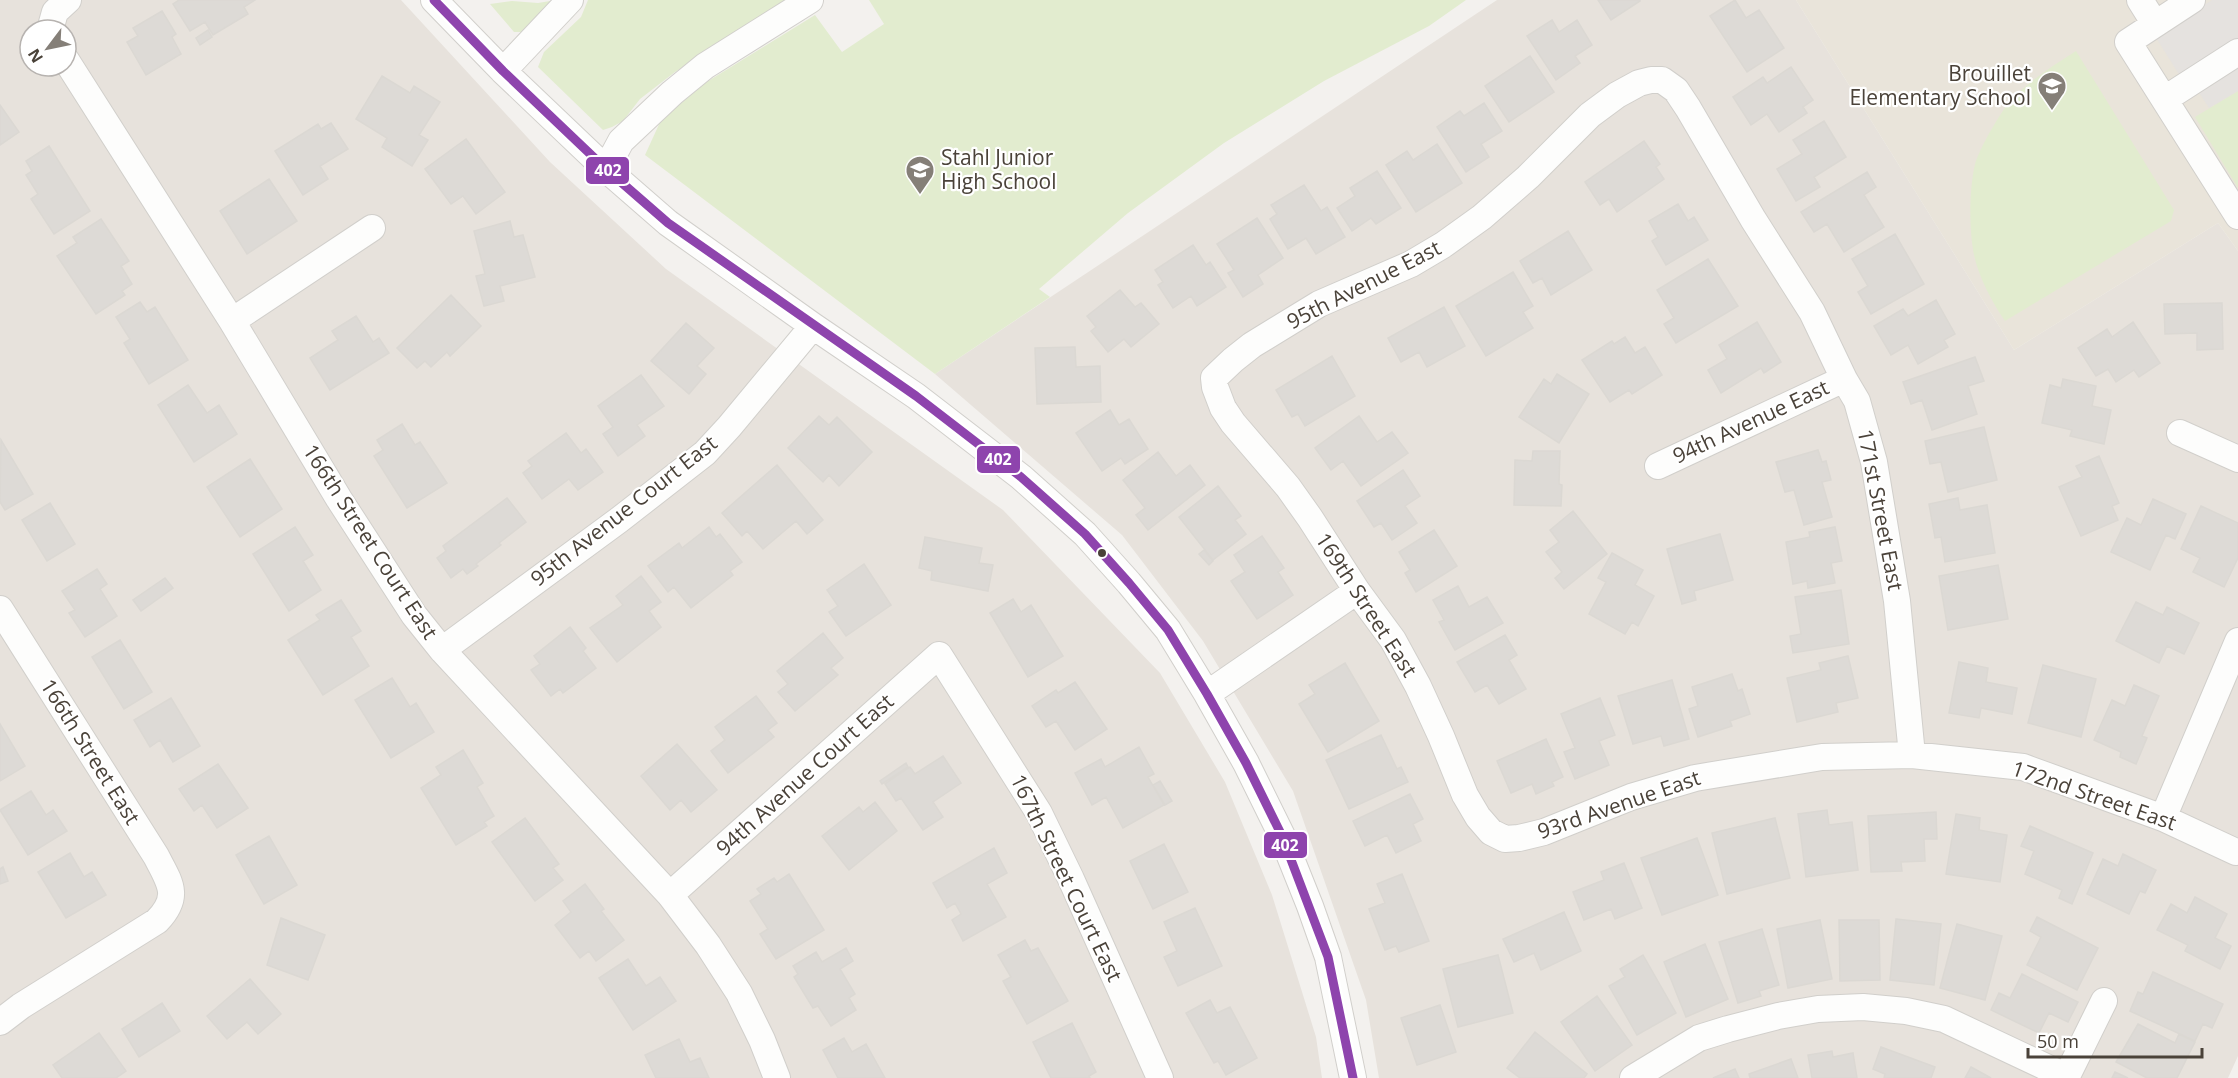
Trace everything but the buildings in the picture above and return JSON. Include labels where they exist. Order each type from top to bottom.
[{"type":"street","points":[[53,18],[55,12],[68,0]]},
{"type":"street","points":[[434,0],[503,71],[606,169],[668,223],[916,396],[1021,477],[1085,534],[1168,630],[1257,784],[1282,836],[1328,957],[1353,1078]]},
{"type":"street","points":[[503,71],[570,0]]},
{"type":"street","points":[[606,169],[621,141],[647,114],[672,93],[705,66],[810,0]]},
{"type":"street","points":[[2140,0],[2155,24]]},
{"type":"street","points":[[2192,0],[2128,42],[2238,216]]},
{"type":"street","points":[[2165,99],[2238,52]]},
{"type":"street","name":"166th Street Court East","points":[[77,78],[232,321],[339,499],[414,615],[442,651],[670,895],[708,945],[739,993],[762,1040],[777,1078]]},
{"type":"street","name":"95th Avenue East","points":[[1214,378],[1252,345],[1319,304],[1411,264],[1443,245],[1482,217],[1528,177],[1590,115],[1617,95],[1639,83],[1652,80]]},
{"type":"street","name":"171st Street East","points":[[1652,80],[1662,80],[1676,90],[1688,108],[1753,219],[1812,312],[1857,401],[1867,431],[1876,473],[1897,602],[1912,754]]},
{"type":"street","points":[[232,321],[372,228]]},
{"type":"street","name":"95th Avenue Court East","points":[[442,651],[619,520],[705,453],[813,326]]},
{"type":"street","name":"169th Street East","points":[[1214,378],[1223,408],[1233,423],[1288,487],[1357,591],[1393,640],[1418,686],[1464,795],[1478,818],[1491,832],[1505,839]]},
{"type":"street","name":"94th Avenue East","points":[[1658,466],[1844,379]]},
{"type":"street","points":[[2180,434],[2238,459]]},
{"type":"street","points":[[1207,694],[1357,591]]},
{"type":"street","name":"166th Street East","points":[[0,609],[156,856],[170,882],[172,898],[167,910],[157,921],[21,1006],[0,1022]]},
{"type":"street","points":[[2163,818],[2238,641]]},
{"type":"street","name":"94th Avenue Court East","points":[[670,895],[939,655]]},
{"type":"street","name":"167th Street Court East","points":[[939,655],[1039,813],[1160,1078]]},
{"type":"street","name":"172nd Street East","points":[[1912,754],[2023,767],[2163,818],[2237,858]]},
{"type":"street","name":"93rd Avenue East","points":[[1505,839],[1544,832],[1631,797],[1695,777],[1822,757],[1912,754]]},
{"type":"street","points":[[1633,1078],[1699,1038],[1758,1021],[1818,1009],[1863,1007],[1906,1011],[1944,1019],[2067,1077],[2104,1001]]},
{"type":"shaded area","points":[[0,0],[401,0],[550,162],[666,269],[1003,510],[1160,673],[1225,782],[1272,895],[1316,1037],[1322,1078],[0,1078]]},
{"type":"shaded area","points":[[1497,0],[1796,0],[2014,350],[2218,223],[2238,251],[2238,1056],[2228,1078],[1379,1078],[1366,1000],[1293,791],[1203,641],[1122,535],[935,374]]},
{"type":"shaded area","name":"Brouillet Elementary School","points":[[1796,0],[2238,0],[2238,251],[2218,223],[2014,350]]},
{"type":"shaded area","points":[[2212,0],[2238,0],[2238,91],[2209,108],[2198,91],[2178,73],[2155,36]]},
{"type":"green space","points":[[556,0],[553,6],[521,32],[514,32],[490,4],[512,1],[538,3]]},
{"type":"green space","points":[[588,0],[789,0],[675,72],[640,99],[623,121],[603,130],[538,67],[544,52],[581,17]]},
{"type":"green space","name":"Stahl Junior High School","points":[[869,0],[1466,0],[1429,26],[1324,81],[1224,143],[1128,213],[1039,289],[1050,297],[935,374],[645,155],[661,120],[705,83],[815,15],[842,52],[884,24]]},
{"type":"green space","points":[[2076,51],[2174,210],[2171,221],[2005,321],[1987,290],[1974,255],[1970,210],[1975,164],[1989,133],[2015,96]]},
{"type":"green space","points":[[2238,91],[2238,188],[2195,117]]},
{"type":"transit line","name":"402","points":[[434,0],[503,71],[606,169],[668,223],[916,396],[1021,477],[1085,534],[1129,583],[1168,630],[1207,694],[1246,763],[1282,836],[1328,957],[1353,1078]]},
{"type":"place","name":"Brouillet Elementary School","points":[[2052,112]]},
{"type":"place","name":"Stahl Junior High School","points":[[920,196]]}]
